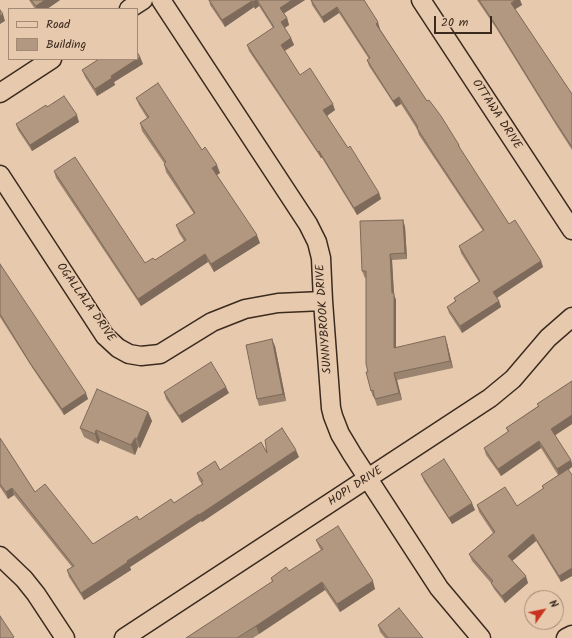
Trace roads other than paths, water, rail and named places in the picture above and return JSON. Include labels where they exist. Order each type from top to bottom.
[{"type":"street","points":[[131,8],[143,0]]},
{"type":"street","name":"SUNNYBROOK DRIVE","points":[[161,0],[313,232],[321,258],[331,408],[340,434],[439,588],[481,638]]},
{"type":"street","name":"OTTAWA DRIVE","points":[[421,0],[572,230]]},
{"type":"street","points":[[0,93],[50,60]]},
{"type":"street","name":"OGALLALA DRIVE","points":[[0,174],[105,336],[118,348],[129,354],[142,356],[160,354],[212,322],[245,309],[278,303],[323,301]]},
{"type":"street","name":"HOPI DRIVE","points":[[124,638],[490,398],[513,379],[548,338],[572,317]]},
{"type":"street","points":[[0,556],[24,579],[36,594],[65,638]]},
{"type":"street","points":[[566,638],[572,635]]}]
